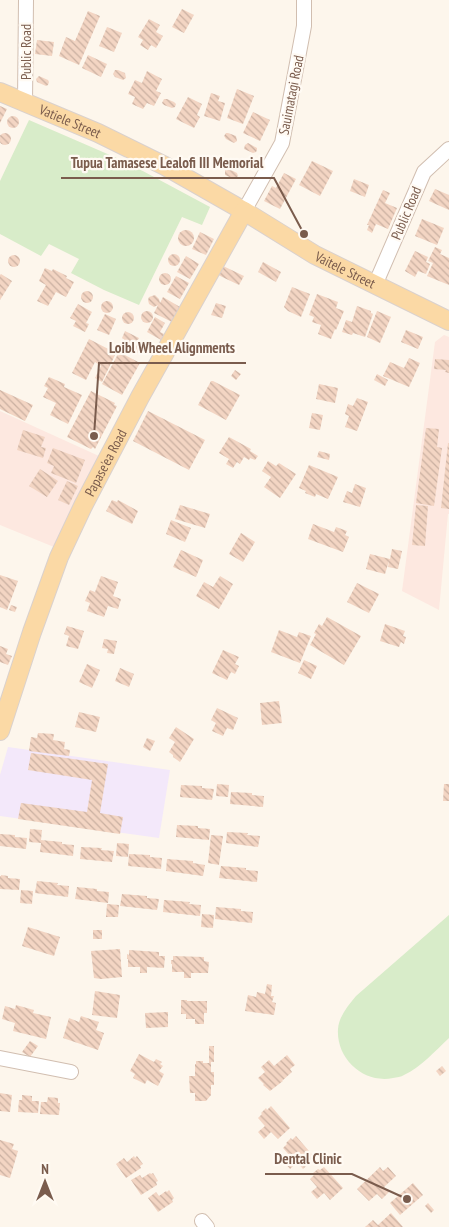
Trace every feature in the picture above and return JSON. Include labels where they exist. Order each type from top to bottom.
[{"type":"main road","name":"Vatiele Street","points":[[0,92],[127,147],[165,166],[244,211]]},
{"type":"main road","name":"Vaitele Street","points":[[244,211],[316,255],[449,321]]},
{"type":"main road","name":"Papase'ea Road","points":[[1,721],[59,557],[83,506],[140,397],[244,211]]},
{"type":"street","name":"Public Road","points":[[26,0],[26,103]]},
{"type":"street","name":"Sauimatagi Road","points":[[244,211],[282,143],[304,26],[304,0]]},
{"type":"street","name":"Public Road","points":[[376,285],[424,172],[449,149]]},
{"type":"street","points":[[0,1058],[71,1072]]},
{"type":"shaded area","points":[[444,335],[449,337],[449,514],[439,610],[402,591],[435,342]]},
{"type":"shaded area","points":[[0,411],[99,456],[54,547],[0,525]]},
{"type":"shaded area","points":[[8,747],[170,770],[159,838],[0,816],[0,775]]},
{"type":"green space","points":[[29,120],[126,162],[210,207],[202,225],[182,217],[139,305],[71,273],[79,259],[49,244],[41,256],[0,234],[0,181]]},
{"type":"green space","points":[[449,915],[449,1038],[422,1063],[402,1076],[382,1079],[362,1073],[347,1059],[342,1050],[338,1029],[342,1015],[356,996]]},
{"type":"building","points":[[182,9],[194,15],[184,33],[172,27]]},
{"type":"building","points":[[88,11],[100,16],[79,65],[59,56],[66,37],[75,41]]},
{"type":"building","points":[[149,19],[160,25],[156,32],[163,36],[156,48],[151,45],[148,50],[140,45],[143,40],[138,37]]},
{"type":"building","points":[[107,27],[122,33],[114,52],[99,46]]},
{"type":"building","points":[[37,40],[54,42],[52,56],[35,54]]},
{"type":"building","points":[[88,55],[107,64],[101,77],[82,68]]},
{"type":"building","points":[[115,70],[125,73],[126,78],[123,80],[115,77],[113,74]]},
{"type":"building","points":[[147,71],[162,79],[156,91],[161,93],[154,106],[147,103],[143,109],[132,104],[135,97],[128,94],[135,80],[142,83]]},
{"type":"building","points":[[39,76],[48,80],[48,85],[37,82],[36,79]]},
{"type":"building","points":[[237,89],[254,96],[243,124],[227,118]]},
{"type":"building","points":[[211,93],[220,96],[218,101],[225,103],[220,121],[204,116]]},
{"type":"building","points":[[188,97],[202,104],[197,115],[200,117],[194,128],[176,119]]},
{"type":"building","points":[[164,99],[174,102],[176,104],[175,107],[172,108],[164,105],[162,103]]},
{"type":"building","points":[[0,106],[7,109],[0,123]]},
{"type":"building","points":[[253,112],[270,120],[260,141],[243,133]]},
{"type":"building","points":[[11,116],[15,116],[19,122],[15,128],[11,128],[7,124],[7,120]]},
{"type":"building","points":[[5,133],[11,139],[5,145],[-1,139]]},
{"type":"building","points":[[226,133],[236,136],[237,141],[234,143],[226,139],[224,136]]},
{"type":"building","points":[[248,143],[257,148],[256,152],[253,153],[244,149]]},
{"type":"building","points":[[312,161],[333,171],[320,196],[299,185]]},
{"type":"building","points":[[229,169],[237,173],[238,176],[236,178],[225,175],[225,170]]},
{"type":"building","points":[[284,173],[296,179],[280,209],[264,201],[272,186],[276,188]]},
{"type":"building","points":[[354,179],[369,185],[365,197],[350,191]]},
{"type":"building","points":[[435,189],[449,195],[449,210],[429,201]]},
{"type":"building","points":[[383,190],[390,193],[385,203],[397,208],[388,229],[376,224],[372,233],[367,230],[369,225],[367,225]]},
{"type":"building","points":[[422,219],[444,228],[437,245],[415,236]]},
{"type":"building","points":[[183,230],[189,230],[194,235],[192,244],[183,246],[178,241],[178,235]]},
{"type":"building","points":[[200,232],[214,239],[206,255],[192,249]]},
{"type":"building","points":[[435,247],[442,250],[440,254],[449,258],[449,285],[427,276],[433,263],[428,261]]},
{"type":"building","points":[[415,251],[428,257],[426,262],[430,264],[426,274],[418,271],[415,277],[405,271]]},
{"type":"building","points":[[172,254],[176,254],[180,260],[176,266],[172,266],[168,262],[168,258]]},
{"type":"building","points":[[12,255],[16,255],[20,261],[16,267],[12,267],[8,263],[8,259]]},
{"type":"building","points":[[186,256],[199,264],[190,279],[177,272]]},
{"type":"building","points":[[263,262],[281,272],[276,282],[258,272]]},
{"type":"building","points":[[221,265],[244,276],[239,285],[216,274]]},
{"type":"building","points":[[45,268],[52,271],[53,269],[74,282],[66,297],[56,292],[48,306],[37,301],[46,285],[39,281]]},
{"type":"building","points":[[163,273],[167,273],[171,279],[167,285],[163,285],[159,281],[159,277]]},
{"type":"building","points":[[0,275],[12,281],[0,300]]},
{"type":"building","points":[[176,276],[189,283],[180,299],[167,292]]},
{"type":"building","points":[[292,287],[310,294],[301,317],[284,307]]},
{"type":"building","points":[[85,291],[89,291],[93,297],[89,303],[85,303],[81,299],[81,295]]},
{"type":"building","points":[[317,294],[338,302],[336,308],[344,311],[331,339],[318,334],[321,325],[312,322],[314,317],[309,315]]},
{"type":"building","points":[[155,295],[160,303],[163,297],[180,307],[172,322],[154,313],[158,305],[154,307],[149,304],[148,300],[149,297]]},
{"type":"building","points":[[105,301],[109,301],[113,307],[109,313],[105,313],[101,309],[101,305]]},
{"type":"building","points":[[216,303],[226,306],[222,318],[211,315]]},
{"type":"building","points":[[78,304],[92,312],[86,323],[89,324],[85,332],[73,326],[76,321],[70,318]]},
{"type":"building","points":[[357,306],[371,311],[373,314],[365,337],[342,332],[346,320],[352,322]]},
{"type":"building","points":[[145,311],[149,311],[153,317],[149,323],[145,323],[141,319],[141,315]]},
{"type":"building","points":[[377,311],[391,317],[380,343],[367,337]]},
{"type":"building","points":[[126,312],[130,312],[134,318],[130,324],[126,324],[122,320],[122,316]]},
{"type":"building","points":[[105,314],[116,319],[109,335],[97,330]]},
{"type":"building","points":[[155,317],[165,323],[160,332],[164,334],[161,340],[147,332]]},
{"type":"building","points":[[406,330],[423,337],[418,349],[401,342]]},
{"type":"building","points":[[125,331],[139,338],[137,342],[142,344],[138,353],[122,346],[125,340],[122,338]]},
{"type":"building","points":[[89,339],[116,353],[102,382],[95,378],[101,366],[95,362],[86,380],[72,373]]},
{"type":"building","points":[[119,352],[140,363],[122,395],[102,384]]},
{"type":"building","points":[[409,358],[420,363],[409,387],[383,376],[390,362],[404,368]]},
{"type":"building","points":[[435,359],[449,360],[449,373],[445,372],[446,370],[434,369]]},
{"type":"building","points":[[235,370],[241,374],[236,380],[231,376]]},
{"type":"building","points":[[377,374],[388,380],[385,386],[374,380]]},
{"type":"building","points":[[49,377],[65,384],[64,387],[82,395],[68,424],[50,415],[56,403],[43,397],[48,388],[44,386]]},
{"type":"building","points":[[211,381],[240,395],[226,420],[198,405]]},
{"type":"building","points":[[319,384],[338,388],[335,403],[316,399]]},
{"type":"building","points":[[0,390],[33,405],[25,421],[0,409]]},
{"type":"building","points":[[91,391],[115,403],[114,405],[117,406],[95,449],[93,447],[91,449],[67,437]]},
{"type":"building","points":[[357,398],[368,402],[357,431],[345,427],[349,416],[345,414],[348,404],[353,406]]},
{"type":"building","points":[[148,411],[205,440],[189,470],[133,441]]},
{"type":"building","points":[[312,413],[323,415],[320,430],[309,428]]},
{"type":"building","points":[[426,428],[439,429],[437,447],[442,448],[434,506],[416,503]]},
{"type":"building","points":[[23,430],[45,437],[41,447],[46,448],[43,458],[17,450]]},
{"type":"building","points":[[229,437],[251,449],[250,451],[258,456],[255,460],[250,458],[249,460],[244,457],[240,464],[237,462],[233,468],[226,464],[229,459],[219,453]]},
{"type":"building","points":[[449,443],[449,509],[441,508]]},
{"type":"building","points":[[53,448],[85,460],[76,483],[51,473],[54,466],[47,463]]},
{"type":"building","points":[[319,451],[330,454],[329,460],[317,457]]},
{"type":"building","points":[[268,461],[276,466],[279,463],[296,474],[280,498],[264,487],[271,477],[262,471]]},
{"type":"building","points":[[309,465],[338,477],[328,499],[316,494],[315,497],[299,488]]},
{"type":"building","points":[[40,469],[58,481],[47,497],[29,486]]},
{"type":"building","points":[[67,481],[78,486],[69,505],[58,500]]},
{"type":"building","points":[[355,484],[366,488],[360,507],[343,502],[347,491],[352,493]]},
{"type":"building","points":[[112,500],[117,502],[118,500],[138,511],[132,524],[106,511]]},
{"type":"building","points":[[180,505],[210,514],[205,528],[175,519]]},
{"type":"building","points":[[416,505],[428,506],[425,546],[412,545]]},
{"type":"building","points":[[171,520],[191,528],[185,542],[166,534]]},
{"type":"building","points":[[313,524],[334,532],[336,527],[347,531],[345,535],[349,537],[343,552],[308,539]]},
{"type":"building","points":[[241,533],[255,542],[243,562],[229,554]]},
{"type":"building","points":[[392,549],[402,551],[398,569],[388,567],[389,561],[385,574],[366,569],[370,554],[390,559]]},
{"type":"building","points":[[181,550],[203,560],[196,577],[173,567]]},
{"type":"building","points":[[0,575],[18,581],[7,610],[0,607]]},
{"type":"building","points":[[101,576],[118,582],[113,596],[121,599],[118,609],[108,606],[104,617],[87,611],[90,603],[85,601],[90,590],[95,592]]},
{"type":"building","points":[[220,576],[233,584],[219,609],[196,596],[204,582],[213,587]]},
{"type":"building","points":[[357,583],[379,594],[369,613],[347,602]]},
{"type":"building","points":[[11,605],[17,607],[15,612],[9,610]]},
{"type":"building","points":[[327,617],[361,636],[344,665],[310,645],[319,624],[322,626]]},
{"type":"building","points":[[385,624],[405,631],[403,636],[406,637],[404,644],[401,642],[399,647],[380,641]]},
{"type":"building","points":[[67,626],[84,631],[78,649],[66,646],[69,636],[64,634]]},
{"type":"building","points":[[279,630],[297,637],[299,632],[311,636],[300,663],[271,652]]},
{"type":"building","points":[[104,639],[117,641],[114,654],[107,653],[108,649],[102,648]]},
{"type":"building","points":[[0,646],[8,649],[6,654],[12,656],[8,665],[0,662]]},
{"type":"building","points":[[223,650],[239,657],[235,664],[239,666],[235,674],[231,672],[227,680],[212,673]]},
{"type":"building","points":[[304,660],[317,666],[311,679],[298,673]]},
{"type":"building","points":[[87,664],[100,670],[92,688],[79,682]]},
{"type":"building","points":[[120,668],[134,674],[129,687],[115,681]]},
{"type":"building","points":[[279,701],[282,723],[262,725],[260,703]]},
{"type":"building","points":[[217,708],[238,718],[233,730],[227,728],[223,736],[212,731],[216,723],[211,720]]},
{"type":"building","points":[[79,712],[100,717],[96,732],[75,727]]},
{"type":"building","points":[[176,727],[194,739],[180,762],[169,752],[175,742],[169,738]]},
{"type":"building","points":[[38,733],[54,734],[53,740],[65,742],[64,749],[70,750],[69,756],[29,751],[31,737],[37,738]]},
{"type":"building","points":[[147,738],[155,741],[150,751],[143,747]]},
{"type":"building","points":[[31,753],[108,764],[100,813],[123,817],[120,834],[18,819],[21,803],[87,812],[92,780],[28,770]]},
{"type":"building","points":[[217,784],[229,785],[228,797],[216,796]]},
{"type":"building","points":[[444,784],[449,784],[449,801],[443,801]]},
{"type":"building","points":[[181,785],[202,786],[202,788],[214,789],[212,800],[180,797]]},
{"type":"building","points":[[231,792],[252,793],[252,795],[264,796],[263,807],[230,804]]},
{"type":"building","points":[[177,825],[198,826],[198,828],[210,829],[209,840],[176,837]]},
{"type":"building","points":[[30,829],[42,830],[41,840],[74,845],[73,856],[40,852],[41,843],[29,842]]},
{"type":"building","points":[[227,832],[248,833],[247,835],[260,836],[258,847],[226,843]]},
{"type":"building","points":[[0,834],[27,838],[26,849],[0,846]]},
{"type":"building","points":[[211,835],[223,836],[219,865],[208,863]]},
{"type":"building","points":[[117,843],[129,844],[128,857],[116,856]]},
{"type":"building","points":[[81,847],[102,848],[101,850],[114,851],[112,862],[80,859]]},
{"type":"building","points":[[129,854],[150,855],[150,857],[162,858],[161,869],[128,866]]},
{"type":"building","points":[[167,859],[193,861],[193,863],[205,865],[203,876],[166,871]]},
{"type":"building","points":[[221,866],[258,871],[257,882],[219,878]]},
{"type":"building","points":[[1,875],[20,879],[19,890],[0,889]]},
{"type":"building","points":[[37,881],[69,886],[68,897],[35,893]]},
{"type":"building","points":[[77,887],[109,892],[108,903],[75,899]]},
{"type":"building","points":[[21,890],[33,891],[32,904],[20,903]]},
{"type":"building","points":[[122,894],[159,899],[157,910],[120,906]]},
{"type":"building","points":[[164,900],[201,905],[200,916],[163,912]]},
{"type":"building","points":[[107,904],[119,905],[118,917],[106,917]]},
{"type":"building","points":[[216,907],[253,912],[252,923],[215,919]]},
{"type":"building","points":[[202,914],[214,915],[213,928],[201,927]]},
{"type":"building","points":[[28,927],[60,937],[54,956],[22,946]]},
{"type":"building","points":[[93,930],[102,930],[102,939],[93,939]]},
{"type":"building","points":[[120,949],[122,977],[94,978],[91,951]]},
{"type":"building","points":[[129,950],[159,952],[159,956],[165,956],[164,968],[147,967],[147,973],[140,973],[140,967],[128,967],[127,954],[129,955]]},
{"type":"building","points":[[173,956],[204,957],[204,961],[209,962],[208,973],[191,973],[191,978],[184,978],[184,972],[172,972],[171,960],[173,960]]},
{"type":"building","points":[[267,984],[272,985],[271,996],[274,996],[272,1002],[276,1003],[274,1015],[245,1011],[248,995],[256,997],[257,992],[265,994]]},
{"type":"building","points":[[95,991],[120,995],[117,1018],[92,1015]]},
{"type":"building","points":[[181,1000],[207,1001],[207,1013],[204,1013],[204,1024],[195,1024],[195,1019],[186,1019],[186,1014],[181,1014]]},
{"type":"building","points":[[16,1005],[34,1010],[33,1013],[51,1017],[46,1039],[13,1031],[15,1023],[2,1019],[5,1006],[15,1009]]},
{"type":"building","points":[[168,1012],[168,1027],[146,1028],[145,1013]]},
{"type":"building","points":[[81,1016],[99,1022],[96,1030],[104,1033],[98,1050],[63,1038],[69,1018],[79,1022]]},
{"type":"building","points":[[30,1041],[38,1046],[30,1057],[22,1052]]},
{"type":"building","points":[[209,1046],[214,1046],[214,1062],[211,1062],[211,1072],[214,1072],[214,1085],[211,1085],[211,1095],[206,1101],[195,1101],[195,1093],[190,1093],[189,1076],[195,1076],[196,1061],[209,1063]]},
{"type":"building","points":[[139,1054],[154,1062],[156,1059],[162,1062],[160,1064],[163,1066],[159,1071],[164,1074],[158,1086],[147,1080],[145,1084],[133,1078],[135,1074],[130,1071]]},
{"type":"building","points":[[287,1055],[295,1065],[290,1069],[292,1072],[270,1091],[258,1078],[265,1072],[261,1067],[269,1060],[274,1066]]},
{"type":"building","points":[[442,1066],[446,1071],[440,1076],[436,1071]]},
{"type":"building","points":[[0,1093],[12,1095],[10,1112],[0,1111]]},
{"type":"building","points":[[22,1095],[32,1096],[32,1101],[39,1101],[38,1113],[18,1112],[19,1100],[22,1100]]},
{"type":"building","points":[[48,1097],[58,1098],[58,1103],[60,1103],[59,1115],[40,1114],[41,1102],[47,1102]]},
{"type":"building","points":[[271,1106],[290,1128],[278,1139],[271,1132],[264,1139],[258,1132],[265,1126],[258,1118],[266,1108],[267,1110]]},
{"type":"building","points":[[296,1136],[315,1158],[303,1169],[297,1162],[290,1169],[284,1162],[290,1156],[283,1148],[291,1138],[292,1140]]},
{"type":"building","points":[[0,1140],[14,1144],[12,1149],[18,1151],[10,1178],[0,1175]]},
{"type":"building","points":[[134,1156],[135,1158],[137,1156],[143,1164],[140,1166],[141,1168],[126,1178],[116,1164],[124,1158],[127,1162]]},
{"type":"building","points":[[324,1167],[343,1188],[330,1200],[324,1193],[317,1199],[311,1192],[317,1187],[310,1179],[315,1174],[313,1173]]},
{"type":"building","points":[[380,1167],[383,1171],[388,1167],[396,1176],[384,1187],[389,1192],[382,1199],[377,1194],[369,1201],[357,1189]]},
{"type":"building","points":[[153,1173],[158,1181],[156,1182],[157,1185],[141,1195],[131,1180],[140,1175],[142,1178]]},
{"type":"building","points":[[413,1183],[423,1195],[400,1215],[390,1203]]},
{"type":"building","points":[[169,1190],[174,1198],[173,1202],[158,1212],[148,1198],[156,1192],[159,1196]]},
{"type":"building","points":[[428,1203],[434,1210],[431,1213],[425,1206]]},
{"type":"building","points":[[391,1213],[403,1227],[365,1227],[373,1220],[378,1225]]},
{"type":"place","name":"Tupua Tamasese Lealofi III Memorial","points":[[304,234]]},
{"type":"place","name":"Loibl Wheel Alignments","points":[[94,436]]},
{"type":"place","name":"Dental Clinic","points":[[407,1199]]}]
